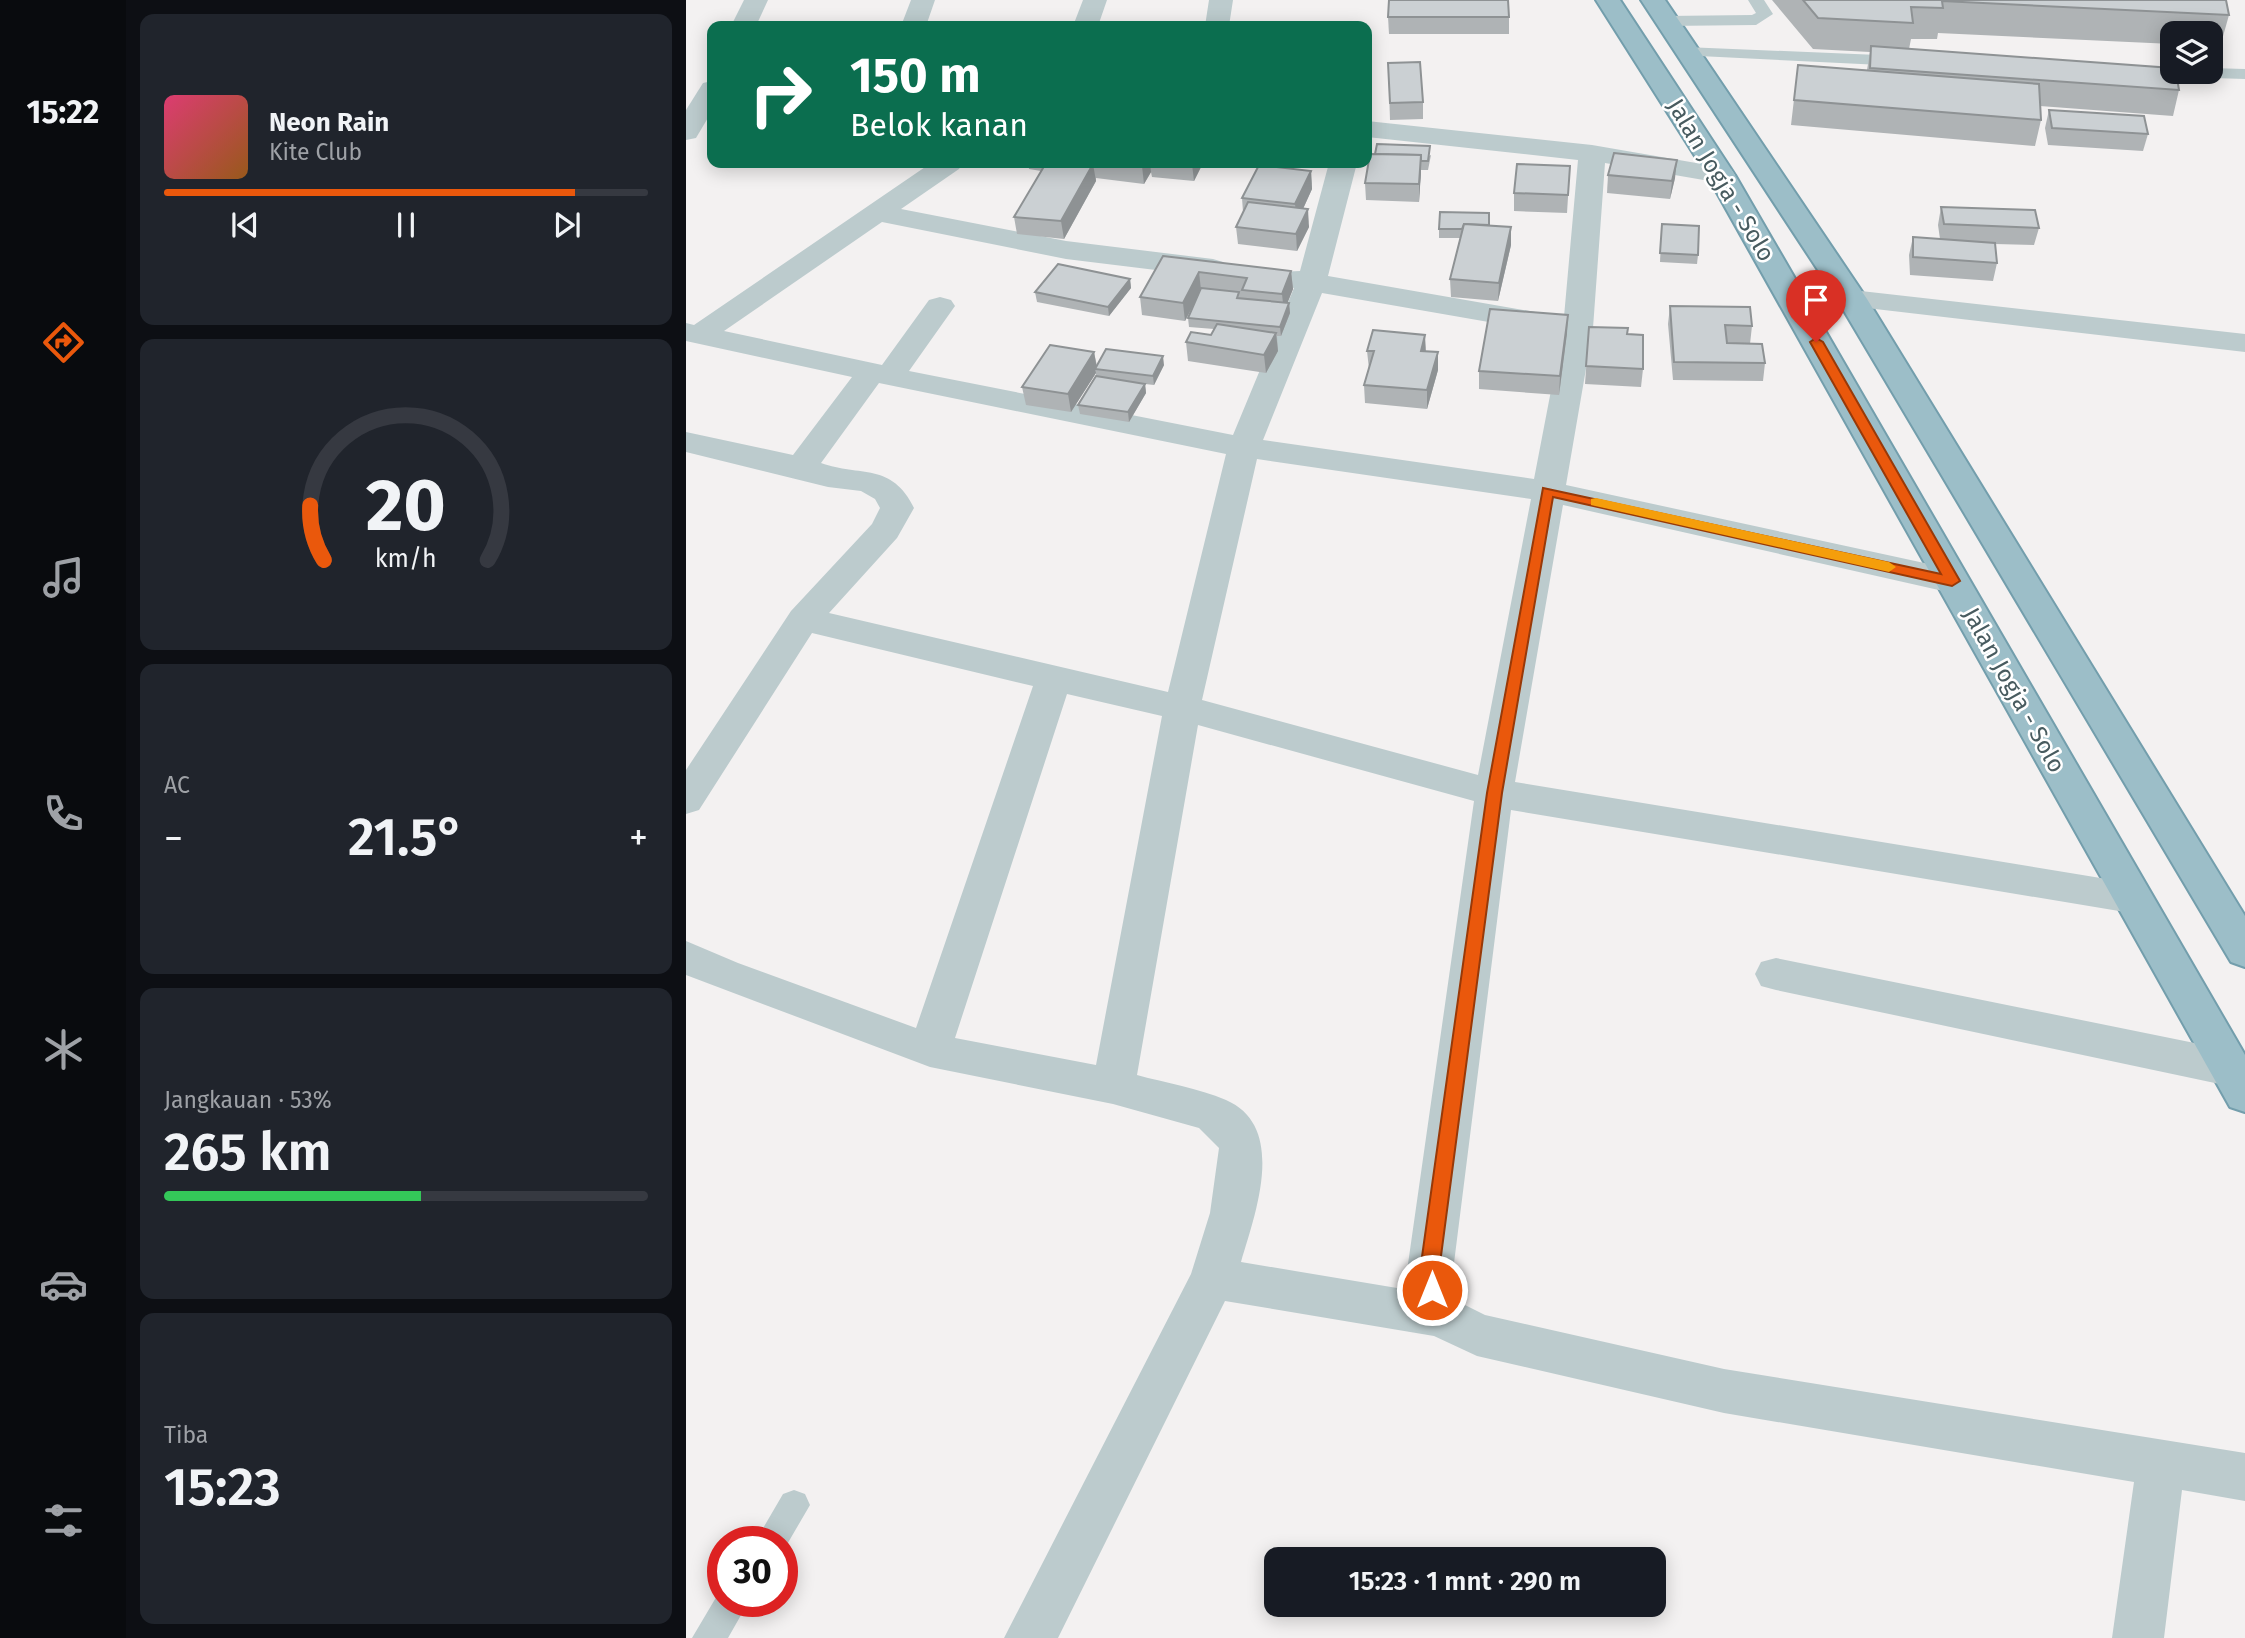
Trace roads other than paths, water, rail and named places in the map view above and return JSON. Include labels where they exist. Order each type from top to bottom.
[{"type":"highway","name":"Jalan Jogja - Solo","points":[[1608,0],[1721,175],[2237,1081]]},
{"type":"highway","name":"Jalan Jogja - Solo","points":[[1659,11],[1852,299],[2245,951]]},
{"type":"street","points":[[746,21],[756,0]]},
{"type":"street","points":[[916,21],[923,0]]},
{"type":"street","points":[[1089,21],[1095,0]]},
{"type":"street","points":[[1218,21],[1221,0]]},
{"type":"street","points":[[686,132],[707,80]]},
{"type":"street","points":[[1372,130],[1592,153],[1721,175]]},
{"type":"street","points":[[1441,1316],[1432,1290],[1430,1271],[1494,793],[1578,328],[1592,153]]},
{"type":"street","points":[[693,333],[941,168]]},
{"type":"street","points":[[1113,1086],[1151,890],[1182,708],[1244,447],[1312,281],[1342,168]]},
{"type":"street","points":[[876,212],[1066,250],[1312,281],[1578,328]]},
{"type":"street","points":[[1852,299],[2245,343]]},
{"type":"street","points":[[801,467],[940,306]]},
{"type":"street","points":[[693,333],[1009,402],[1244,447],[1547,491],[1952,581]]},
{"type":"street","points":[[686,442],[801,467],[827,476],[869,481],[884,488],[893,497],[897,508],[885,530],[803,619],[686,800]]},
{"type":"street","points":[[803,619],[1182,708],[1494,793],[2131,898]]},
{"type":"street","points":[[930,1050],[1054,678]]},
{"type":"street","points":[[686,957],[723,975],[930,1050],[1113,1086],[1213,1114],[1235,1132],[1241,1148],[1233,1213],[1213,1279],[1030,1638]]},
{"type":"street","points":[[1776,974],[2237,1081]]},
{"type":"street","points":[[1213,1279],[1441,1316],[1477,1335],[1724,1391],[2245,1477]]},
{"type":"street","points":[[2138,1638],[2161,1462]]},
{"type":"lane","points":[[1659,11],[1756,20],[1765,14],[1756,0]]},
{"type":"lane","points":[[1685,52],[1924,62]]},
{"type":"lane","points":[[2223,73],[2245,74]]},
{"type":"lane","points":[[781,1526],[794,1505]]},
{"type":"lane","points":[[709,1638],[723,1617]]}]
